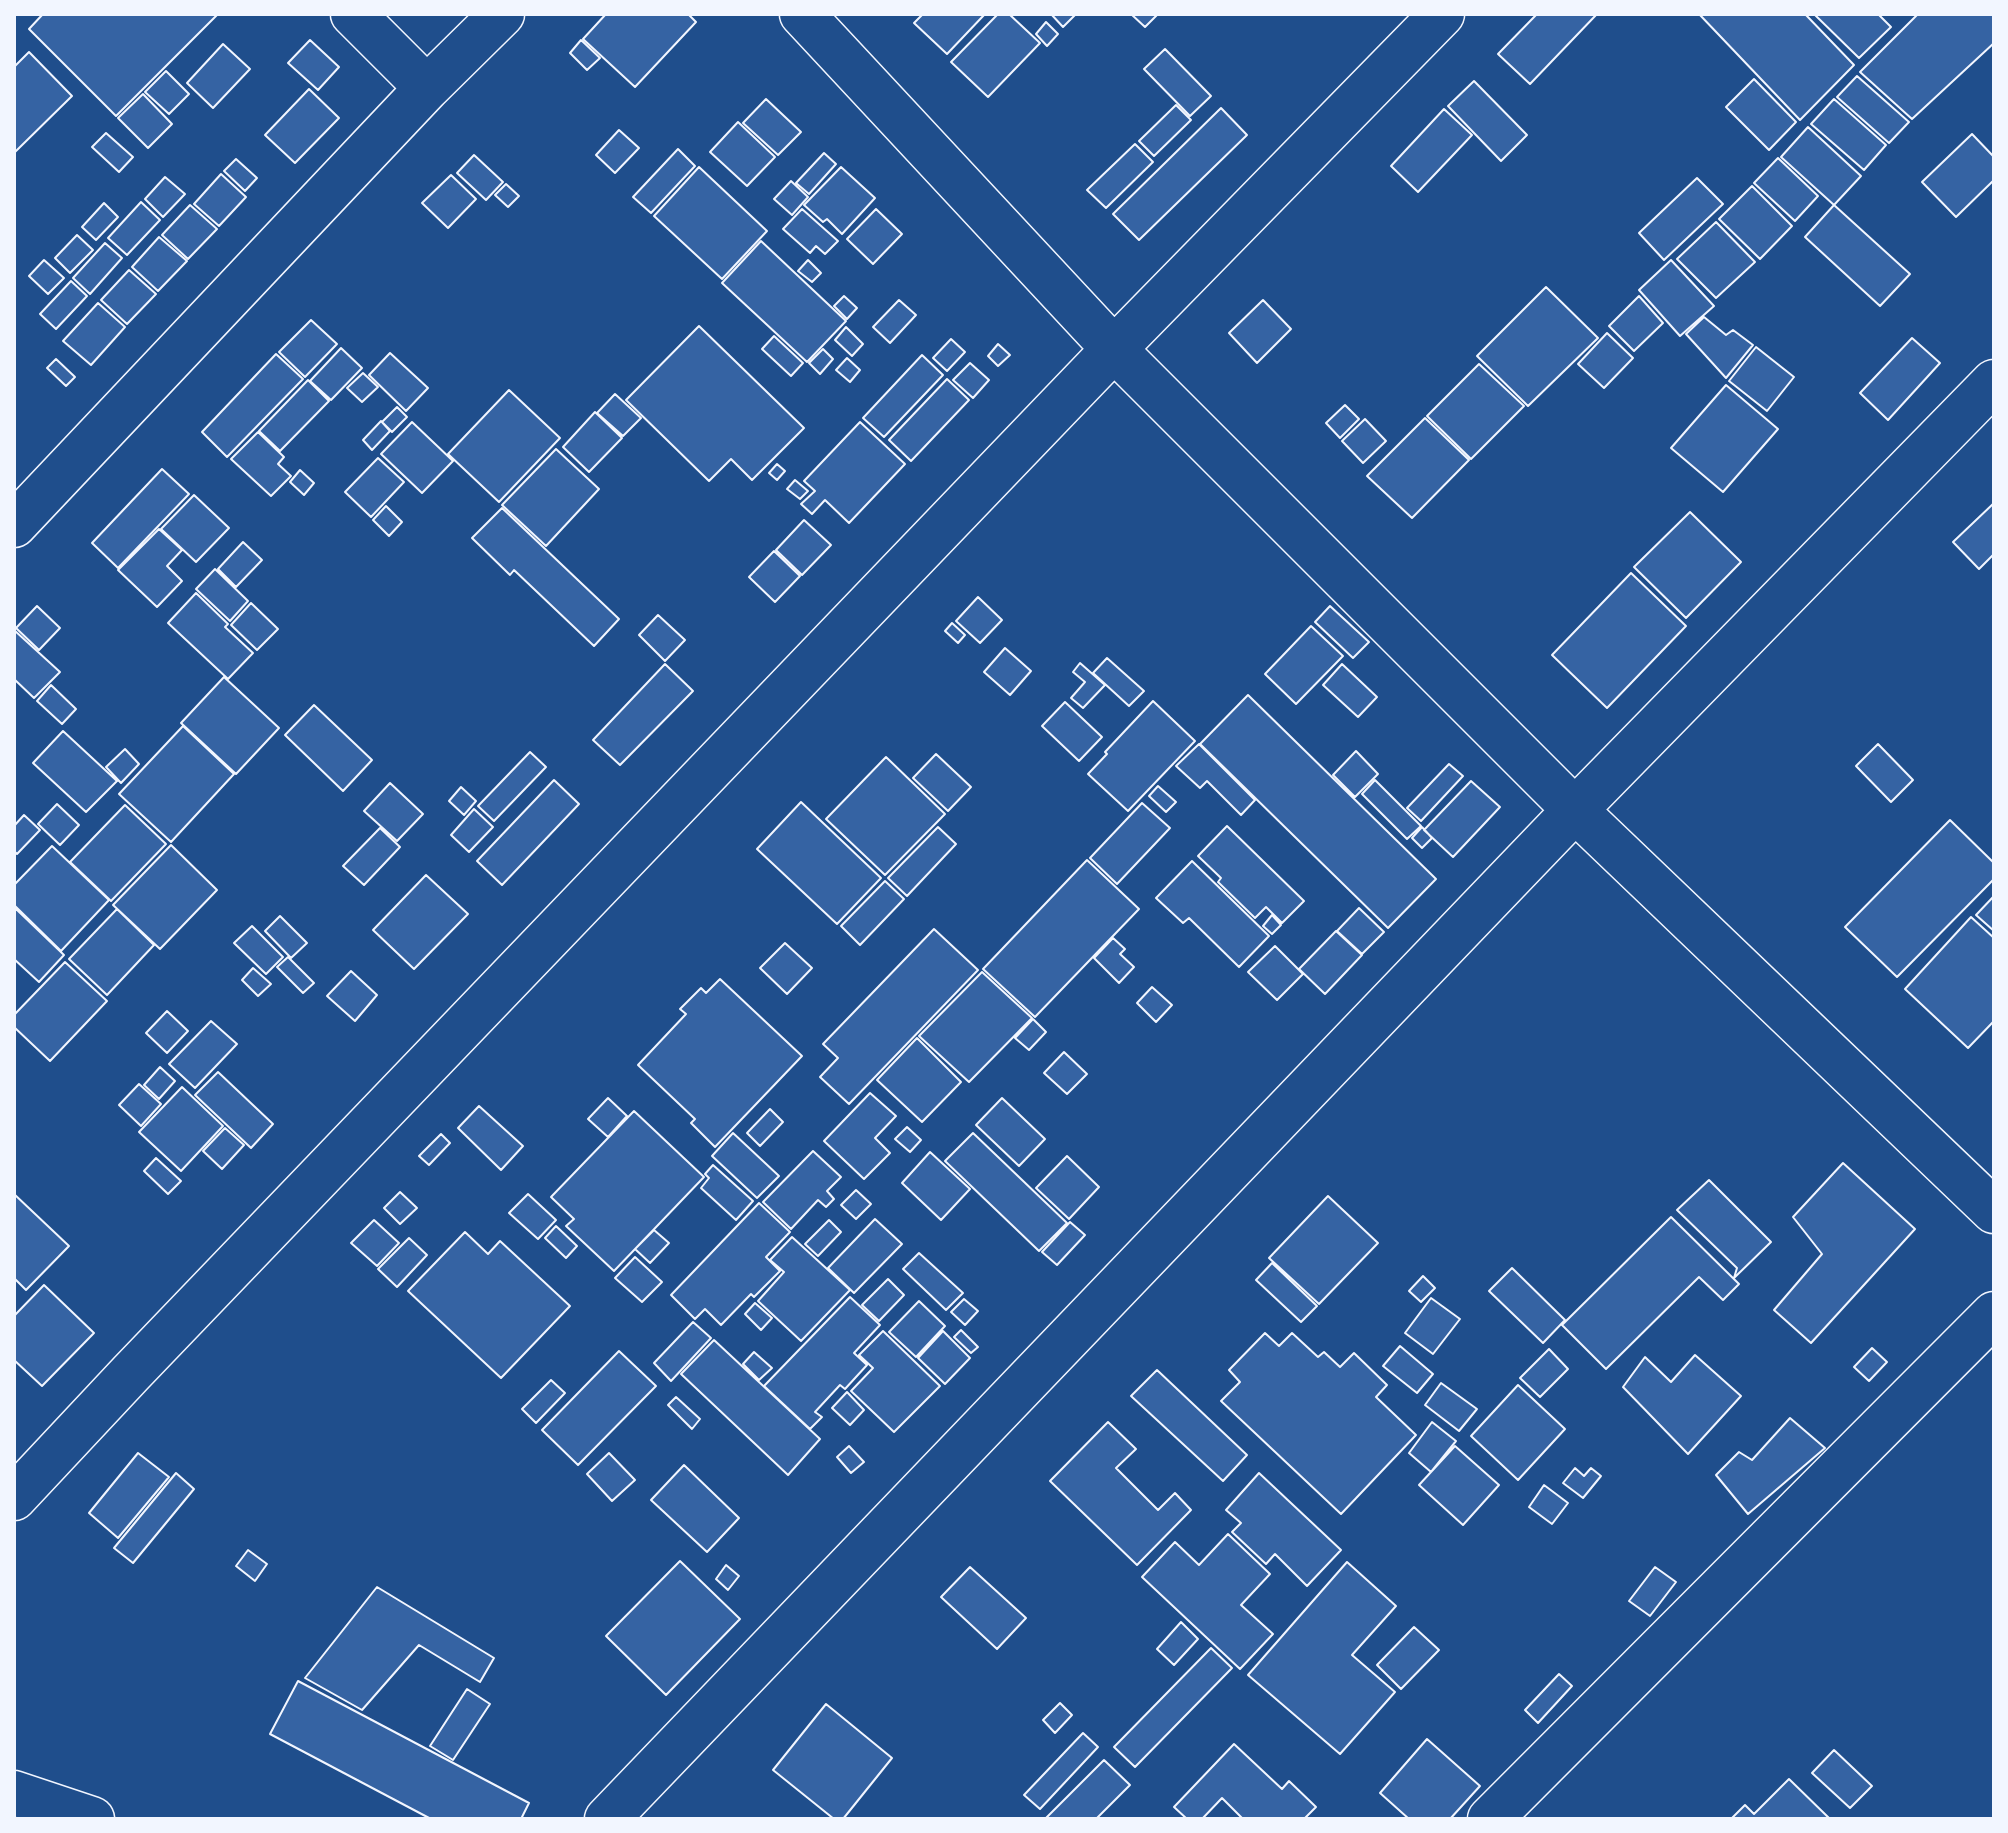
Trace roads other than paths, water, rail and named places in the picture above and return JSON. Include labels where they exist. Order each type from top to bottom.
[{"type":"street","points":[[353,14],[427,88]]},
{"type":"street","points":[[14,525],[427,88],[502,14]]},
{"type":"street","points":[[802,14],[1114,349],[1575,810],[1994,1211]]},
{"type":"street","points":[[14,1498],[1114,349],[1442,14]]},
{"type":"street","points":[[607,1819],[1575,810],[1994,382]]},
{"type":"street","points":[[1490,1819],[1994,1314]]},
{"type":"street","points":[[14,1793],[92,1819]]}]
